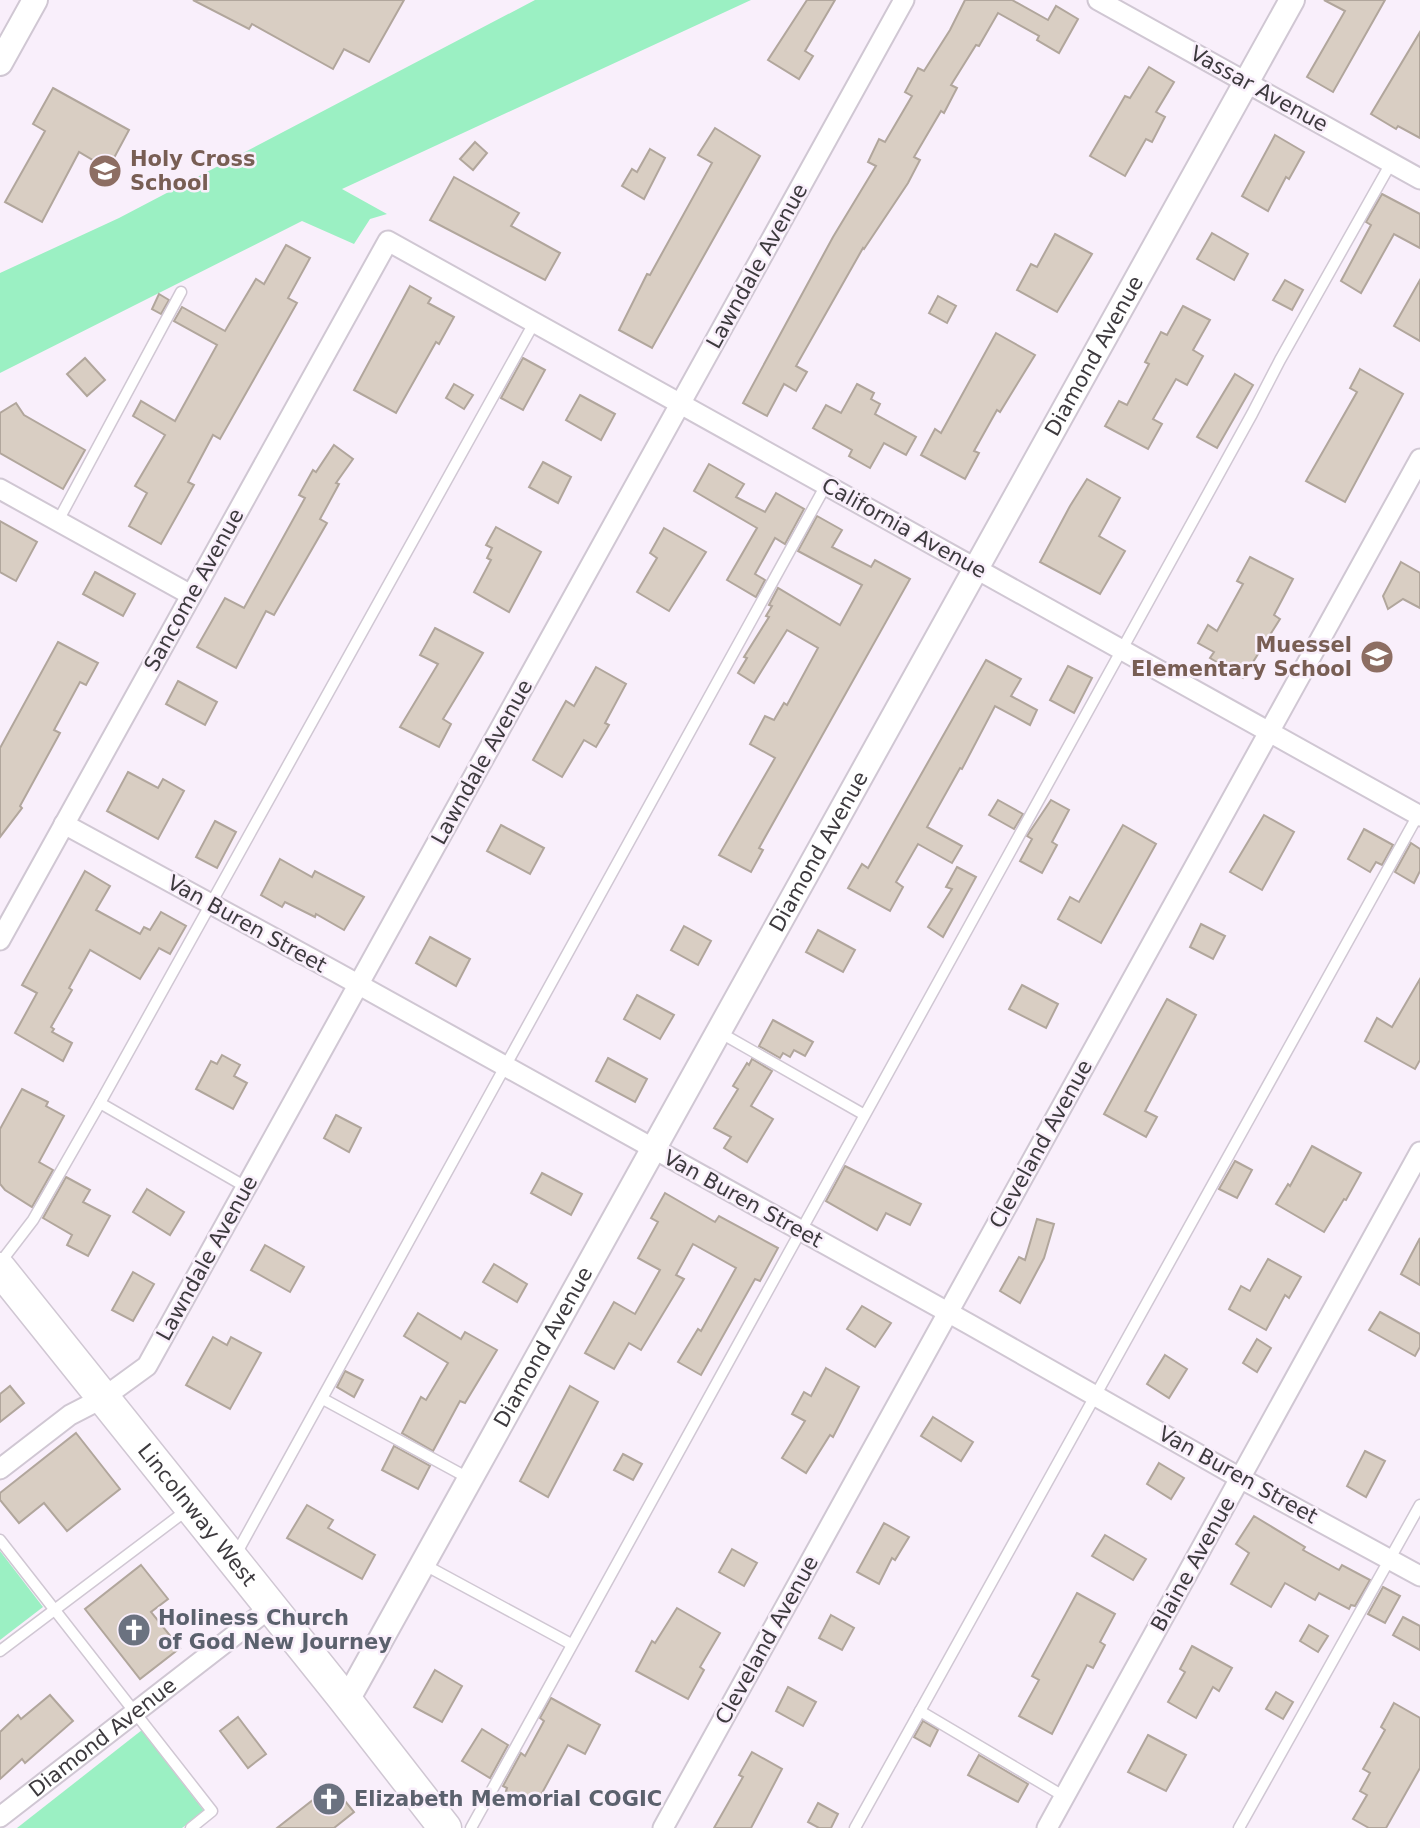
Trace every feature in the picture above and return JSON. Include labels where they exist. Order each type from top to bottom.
[{"type":"main road","name":"Lincolnway West","points":[[2,1276],[233,1559],[346,1702],[439,1826]]},
{"type":"street","points":[[0,63],[35,0]]},
{"type":"street","name":"Lawndale Avenue","points":[[0,1469],[70,1415],[103,1398],[147,1366],[904,0]]},
{"type":"street","name":"Vassar Avenue","points":[[1098,0],[1420,179]]},
{"type":"street","name":"Diamond Avenue","points":[[346,1702],[1292,0]]},
{"type":"street","name":"California Avenue","points":[[388,241],[1419,816]]},
{"type":"street","name":"Sancome Avenue","points":[[0,940],[388,241]]},
{"type":"street","name":"Cleveland Avenue","points":[[663,1828],[1420,459]]},
{"type":"street","points":[[0,489],[191,595]]},
{"type":"street","name":"Van Buren Street","points":[[64,824],[359,985],[1420,1576]]},
{"type":"street","name":"Blaine Avenue","points":[[1047,1828],[1420,1153]]},
{"type":"street","name":"Diamond Avenue","points":[[0,1817],[271,1607]]},
{"type":"lane","points":[[471,1828],[570,1644],[1391,163]]},
{"type":"lane","points":[[58,521],[181,292]]},
{"type":"lane","points":[[2,1276],[534,323]]},
{"type":"lane","points":[[233,1559],[826,485]]},
{"type":"lane","points":[[855,1828],[1094,1394],[1419,816]]},
{"type":"lane","points":[[718,1032],[863,1114]]},
{"type":"lane","points":[[100,1103],[246,1187]]},
{"type":"lane","points":[[323,1399],[470,1479]]},
{"type":"lane","points":[[1239,1828],[1420,1505]]},
{"type":"lane","points":[[0,1651],[191,1507]]},
{"type":"lane","points":[[0,1540],[212,1811],[191,1828]]},
{"type":"lane","points":[[422,1564],[570,1644]]},
{"type":"lane","points":[[920,1711],[1065,1797]]},
{"type":"green space","points":[[535,0],[751,0],[342,189],[387,214],[370,219],[354,244],[302,221],[0,373],[0,273],[119,218]]},
{"type":"green space","points":[[0,1551],[43,1607],[0,1640]]},
{"type":"green space","points":[[142,1730],[204,1811],[182,1828],[17,1828]]},
{"type":"building","points":[[193,0],[404,0],[369,62],[344,49],[333,69],[252,24],[249,29]]},
{"type":"building","points":[[807,0],[835,0],[805,51],[813,56],[799,79],[768,60]]},
{"type":"building","points":[[965,0],[1012,0],[1048,20],[1056,6],[1078,19],[1059,53],[1037,40],[1039,36],[998,13],[979,46],[976,45],[951,85],[957,88],[944,113],[941,111],[914,157],[920,160],[908,183],[863,248],[796,366],[807,372],[796,391],[784,384],[767,416],[743,403],[833,237],[876,166],[868,162],[879,139],[885,142],[912,96],[905,92],[918,68],[924,71]]},
{"type":"building","points":[[1324,0],[1385,0],[1333,92],[1307,77],[1345,11]]},
{"type":"building","points":[[1420,32],[1420,138],[1398,126],[1396,129],[1371,114]]},
{"type":"building","points":[[1149,67],[1174,82],[1156,112],[1165,117],[1152,142],[1146,139],[1125,176],[1090,156],[1125,96],[1130,98]]},
{"type":"building","points":[[53,88],[129,130],[108,169],[79,152],[42,222],[5,202],[45,131],[33,124]]},
{"type":"building","points":[[715,128],[760,156],[652,348],[619,330],[647,274],[650,275],[712,163],[698,155]]},
{"type":"building","points":[[1275,135],[1304,152],[1289,179],[1286,177],[1268,211],[1242,196]]},
{"type":"building","points":[[475,142],[487,153],[473,170],[460,159]]},
{"type":"building","points":[[650,149],[665,158],[644,199],[622,186],[632,169],[637,172]]},
{"type":"building","points":[[454,177],[519,213],[511,226],[560,253],[545,280],[430,220]]},
{"type":"building","points":[[1382,194],[1420,214],[1420,248],[1394,234],[1361,293],[1341,281],[1371,225],[1366,222]]},
{"type":"building","points":[[1212,233],[1248,254],[1234,280],[1197,259]]},
{"type":"building","points":[[1055,234],[1092,254],[1057,312],[1017,290],[1031,264],[1037,267]]},
{"type":"building","points":[[286,245],[310,258],[288,298],[297,303],[220,439],[213,435],[188,482],[194,485],[161,544],[129,526],[147,493],[135,486],[165,435],[133,416],[141,401],[175,421],[217,345],[174,321],[182,307],[225,331],[256,279],[264,284]]},
{"type":"building","points":[[1285,280],[1303,290],[1292,310],[1273,300]]},
{"type":"building","points":[[1420,280],[1420,341],[1394,326]]},
{"type":"building","points":[[410,286],[431,298],[428,303],[454,317],[439,344],[436,342],[396,413],[354,390]]},
{"type":"building","points":[[159,294],[169,300],[161,314],[152,309]]},
{"type":"building","points":[[938,296],[956,306],[947,323],[929,313]]},
{"type":"building","points":[[1183,306],[1210,320],[1193,350],[1203,356],[1187,385],[1176,379],[1153,419],[1162,424],[1148,449],[1105,426],[1119,401],[1127,405],[1149,364],[1145,362],[1161,332],[1167,335]]},
{"type":"building","points":[[996,333],[1035,355],[1000,412],[997,410],[974,451],[979,453],[965,479],[921,455],[935,429],[941,433]]},
{"type":"building","points":[[85,358],[105,380],[87,396],[67,374]]},
{"type":"building","points":[[523,358],[545,370],[523,410],[501,398]]},
{"type":"building","points":[[1360,369],[1403,394],[1345,502],[1306,481],[1357,392],[1350,388]]},
{"type":"building","points":[[1235,374],[1253,385],[1217,448],[1197,437]]},
{"type":"building","points":[[454,384],[473,395],[464,409],[446,398]]},
{"type":"building","points":[[857,384],[874,393],[871,399],[880,404],[875,414],[916,437],[906,455],[884,443],[870,468],[849,456],[852,450],[813,428],[826,405],[841,413]]},
{"type":"building","points":[[580,395],[615,414],[601,440],[566,420]]},
{"type":"building","points":[[16,403],[24,415],[85,450],[63,489],[0,453],[0,413]]},
{"type":"building","points":[[334,445],[353,459],[336,483],[339,484],[320,519],[327,523],[274,615],[266,611],[236,668],[197,647],[225,598],[244,608],[305,498],[299,495],[313,470],[316,472]]},
{"type":"building","points":[[543,462],[571,477],[558,503],[529,487]]},
{"type":"building","points":[[709,464],[744,484],[736,497],[765,512],[776,493],[804,509],[785,544],[775,538],[755,574],[765,580],[756,597],[727,580],[757,528],[694,491]]},
{"type":"building","points":[[1087,479],[1120,498],[1099,536],[1125,551],[1100,594],[1040,562]]},
{"type":"building","points":[[817,516],[842,530],[832,547],[871,567],[875,560],[910,579],[759,848],[763,850],[751,872],[719,855],[775,758],[750,744],[765,716],[774,720],[784,703],[787,705],[818,648],[787,630],[754,683],[738,673],[747,658],[744,657],[769,617],[766,616],[772,606],[769,605],[778,588],[840,625],[862,585],[798,551]]},
{"type":"building","points":[[0,521],[37,542],[16,581],[0,572]]},
{"type":"building","points":[[496,527],[541,552],[509,612],[474,592],[491,560],[487,558],[492,548],[486,545]]},
{"type":"building","points":[[664,528],[706,552],[669,611],[637,592],[657,558],[650,553]]},
{"type":"building","points":[[1250,557],[1293,579],[1274,615],[1280,619],[1243,678],[1210,658],[1214,652],[1198,643],[1208,625],[1217,631],[1243,584],[1237,581]]},
{"type":"building","name":"Muessel Elementary School","points":[[1401,562],[1420,573],[1420,608],[1403,599],[1388,609],[1383,596]]},
{"type":"building","points":[[95,572],[135,594],[123,616],[83,594]]},
{"type":"building","points":[[435,628],[483,653],[443,719],[451,724],[439,747],[400,727],[438,664],[420,655]]},
{"type":"building","points":[[58,642],[98,663],[86,685],[80,682],[54,730],[60,733],[20,806],[22,808],[0,837],[0,748]]},
{"type":"building","points":[[986,660],[1021,679],[1011,696],[1037,710],[1030,725],[995,706],[927,827],[962,846],[952,863],[918,844],[896,882],[903,887],[890,911],[848,888],[862,864],[868,868]]},
{"type":"building","points":[[1068,666],[1092,678],[1074,713],[1050,700]]},
{"type":"building","points":[[596,667],[626,684],[605,723],[609,725],[596,747],[584,740],[562,777],[533,760],[566,701],[574,706]]},
{"type":"building","points":[[178,681],[217,702],[205,725],[166,704]]},
{"type":"building","points":[[128,772],[158,788],[163,779],[184,791],[158,839],[107,811]]},
{"type":"building","points":[[998,800],[1023,814],[1014,829],[989,815]]},
{"type":"building","points":[[1051,800],[1069,810],[1052,842],[1057,845],[1042,873],[1020,861],[1032,839],[1027,836]]},
{"type":"building","points":[[1264,815],[1294,832],[1262,890],[1230,872]]},
{"type":"building","points":[[215,821],[236,832],[217,868],[196,857]]},
{"type":"building","points":[[501,825],[544,848],[530,874],[487,851]]},
{"type":"building","points":[[1123,825],[1156,844],[1101,943],[1058,919],[1070,897],[1079,902]]},
{"type":"building","points":[[1364,829],[1393,845],[1382,865],[1376,862],[1370,872],[1348,859]]},
{"type":"building","points":[[1411,843],[1420,849],[1420,871],[1414,883],[1395,872]]},
{"type":"building","points":[[280,859],[312,877],[315,871],[364,897],[344,930],[316,914],[315,917],[285,902],[282,907],[261,895]]},
{"type":"building","points":[[957,867],[976,877],[943,937],[928,927],[952,889],[946,887]]},
{"type":"building","points":[[85,871],[110,886],[96,910],[140,934],[144,927],[150,930],[161,912],[186,926],[170,954],[159,948],[140,979],[90,950],[51,1027],[54,1029],[52,1032],[72,1043],[63,1061],[15,1033],[37,993],[22,985]]},
{"type":"building","points":[[1201,924],[1225,936],[1213,959],[1190,947]]},
{"type":"building","points":[[684,926],[711,941],[698,965],[671,950]]},
{"type":"building","points":[[818,930],[855,950],[843,972],[806,952]]},
{"type":"building","points":[[430,937],[470,959],[456,986],[416,963]]},
{"type":"building","points":[[1420,979],[1420,1060],[1415,1069],[1365,1041],[1377,1018],[1392,1027]]},
{"type":"building","points":[[1022,985],[1058,1004],[1046,1028],[1009,1009]]},
{"type":"building","points":[[637,995],[674,1015],[660,1039],[624,1019]]},
{"type":"building","points":[[1167,999],[1196,1015],[1145,1111],[1157,1117],[1146,1137],[1104,1114]]},
{"type":"building","points":[[773,1020],[813,1042],[805,1056],[794,1050],[790,1057],[783,1053],[780,1058],[759,1046]]},
{"type":"building","points":[[222,1055],[240,1065],[234,1076],[247,1083],[233,1109],[196,1089],[211,1061],[217,1064]]},
{"type":"building","points":[[608,1058],[647,1079],[635,1102],[596,1081]]},
{"type":"building","points":[[752,1059],[772,1071],[751,1106],[773,1119],[747,1162],[724,1148],[731,1137],[714,1128],[738,1089],[733,1086]]},
{"type":"building","points":[[22,1089],[48,1102],[46,1106],[64,1116],[39,1162],[53,1170],[32,1207],[0,1184],[0,1129]]},
{"type":"building","points":[[336,1115],[361,1128],[349,1152],[324,1138]]},
{"type":"building","points":[[1312,1146],[1361,1173],[1324,1232],[1276,1204],[1288,1184],[1290,1186]]},
{"type":"building","points":[[1235,1161],[1252,1170],[1237,1198],[1219,1189]]},
{"type":"building","points":[[845,1166],[921,1204],[910,1225],[886,1213],[877,1230],[826,1201]]},
{"type":"building","points":[[542,1173],[582,1194],[571,1215],[531,1193]]},
{"type":"building","points":[[66,1177],[90,1190],[83,1202],[110,1216],[88,1256],[67,1245],[72,1235],[43,1218]]},
{"type":"building","points":[[147,1189],[184,1212],[170,1235],[133,1212]]},
{"type":"building","points":[[665,1193],[715,1222],[719,1216],[778,1248],[760,1281],[755,1279],[701,1375],[678,1362],[698,1329],[701,1331],[736,1268],[693,1244],[676,1275],[684,1279],[641,1350],[629,1343],[614,1369],[585,1353],[614,1302],[635,1314],[660,1270],[638,1258],[658,1222],[651,1218]]},
{"type":"building","points":[[1037,1219],[1054,1224],[1044,1258],[1020,1303],[1000,1291],[1019,1257],[1025,1260]]},
{"type":"building","points":[[1420,1238],[1420,1285],[1401,1274]]},
{"type":"building","points":[[265,1245],[304,1267],[290,1292],[251,1270]]},
{"type":"building","points":[[1268,1259],[1301,1277],[1289,1298],[1285,1295],[1266,1330],[1229,1309],[1241,1286],[1250,1291]]},
{"type":"building","points":[[494,1264],[527,1284],[517,1302],[483,1282]]},
{"type":"building","points":[[133,1272],[154,1284],[133,1321],[112,1310]]},
{"type":"building","points":[[862,1306],[891,1323],[875,1347],[847,1329]]},
{"type":"building","points":[[1380,1312],[1420,1334],[1420,1347],[1415,1356],[1369,1330]]},
{"type":"building","points":[[418,1313],[461,1339],[465,1332],[497,1350],[465,1403],[460,1401],[433,1451],[402,1433],[421,1397],[426,1400],[448,1363],[404,1336]]},
{"type":"building","points":[[213,1337],[227,1345],[231,1337],[261,1353],[230,1409],[186,1385]]},
{"type":"building","points":[[1257,1339],[1271,1348],[1257,1372],[1243,1363]]},
{"type":"building","points":[[1165,1355],[1187,1369],[1169,1398],[1147,1384]]},
{"type":"building","points":[[826,1368],[859,1387],[833,1437],[830,1435],[806,1473],[782,1458],[805,1421],[792,1414],[804,1392],[811,1396]]},
{"type":"building","points":[[345,1371],[363,1380],[354,1397],[337,1387]]},
{"type":"building","points":[[10,1386],[24,1403],[0,1422],[0,1394]]},
{"type":"building","points":[[570,1386],[598,1402],[548,1497],[520,1481]]},
{"type":"building","points":[[933,1417],[973,1442],[961,1461],[921,1436]]},
{"type":"building","points":[[76,1433],[120,1489],[67,1531],[44,1503],[19,1523],[0,1500],[0,1493]]},
{"type":"building","points":[[394,1446],[430,1466],[418,1489],[382,1470]]},
{"type":"building","points":[[1365,1451],[1385,1461],[1366,1497],[1347,1486]]},
{"type":"building","points":[[623,1454],[642,1464],[633,1480],[614,1470]]},
{"type":"building","points":[[1159,1463],[1184,1478],[1171,1499],[1147,1484]]},
{"type":"building","points":[[307,1505],[333,1520],[328,1528],[375,1555],[362,1579],[287,1538]]},
{"type":"building","points":[[1254,1516],[1305,1547],[1303,1550],[1339,1570],[1342,1565],[1370,1580],[1355,1606],[1351,1605],[1349,1609],[1319,1593],[1315,1600],[1285,1583],[1271,1607],[1231,1584],[1249,1553],[1236,1544]]},
{"type":"building","points":[[884,1523],[909,1537],[895,1560],[892,1558],[879,1584],[857,1572]]},
{"type":"building","points":[[1105,1535],[1146,1559],[1133,1580],[1092,1556]]},
{"type":"building","points":[[732,1549],[757,1563],[744,1586],[719,1572]]},
{"type":"building","name":"Holiness Church of God New Journey","points":[[141,1565],[168,1599],[151,1612],[180,1648],[140,1679],[85,1609]]},
{"type":"building","points":[[1383,1587],[1400,1596],[1385,1623],[1368,1614]]},
{"type":"building","points":[[1077,1593],[1115,1614],[1100,1642],[1105,1645],[1093,1668],[1087,1665],[1052,1734],[1019,1716],[1039,1680],[1032,1676]]},
{"type":"building","points":[[677,1608],[720,1633],[700,1667],[704,1670],[688,1699],[636,1671],[652,1641],[655,1643]]},
{"type":"building","points":[[831,1615],[854,1628],[842,1650],[819,1638]]},
{"type":"building","points":[[1403,1617],[1420,1626],[1420,1650],[1393,1635]]},
{"type":"building","points":[[1309,1625],[1328,1636],[1318,1652],[1300,1641]]},
{"type":"building","points":[[1192,1646],[1232,1668],[1219,1691],[1213,1687],[1196,1718],[1168,1702],[1185,1672],[1180,1669]]},
{"type":"building","points":[[435,1670],[462,1686],[442,1722],[414,1707]]},
{"type":"building","points":[[788,1687],[816,1702],[803,1726],[776,1711]]},
{"type":"building","points":[[1276,1692],[1293,1702],[1283,1719],[1266,1709]]},
{"type":"building","points":[[50,1695],[73,1721],[25,1763],[22,1759],[0,1779],[0,1732],[18,1715],[21,1719]]},
{"type":"building","points":[[551,1698],[600,1725],[585,1754],[568,1745],[535,1806],[506,1791],[507,1788],[503,1786],[521,1753],[525,1756],[544,1721],[540,1718]]},
{"type":"building","points":[[1394,1703],[1420,1718],[1420,1768],[1386,1828],[1369,1828],[1353,1819],[1367,1795],[1360,1791],[1370,1773],[1363,1769],[1385,1730],[1381,1727]]},
{"type":"building","points":[[238,1717],[266,1754],[248,1768],[220,1731]]},
{"type":"building","points":[[923,1721],[938,1730],[930,1746],[914,1737]]},
{"type":"building","points":[[482,1729],[508,1745],[490,1778],[462,1761]]},
{"type":"building","points":[[1148,1735],[1186,1755],[1166,1791],[1128,1772]]},
{"type":"building","points":[[752,1752],[782,1769],[751,1828],[714,1828],[743,1777],[739,1775]]},
{"type":"building","points":[[979,1755],[1028,1784],[1018,1802],[968,1775]]},
{"type":"building","name":"Elizabeth Memorial COGIC","points":[[332,1785],[354,1812],[334,1828],[277,1828]]},
{"type":"building","points":[[818,1803],[838,1814],[831,1828],[819,1828],[808,1822]]},
{"type":"place","name":"Holy Cross School","points":[[105,171]]},
{"type":"place","name":"Muessel Elementary School","points":[[1377,657]]},
{"type":"place","name":"Holiness Church of God New Journey","points":[[134,1630]]},
{"type":"place","name":"Elizabeth Memorial COGIC","points":[[329,1799]]}]
